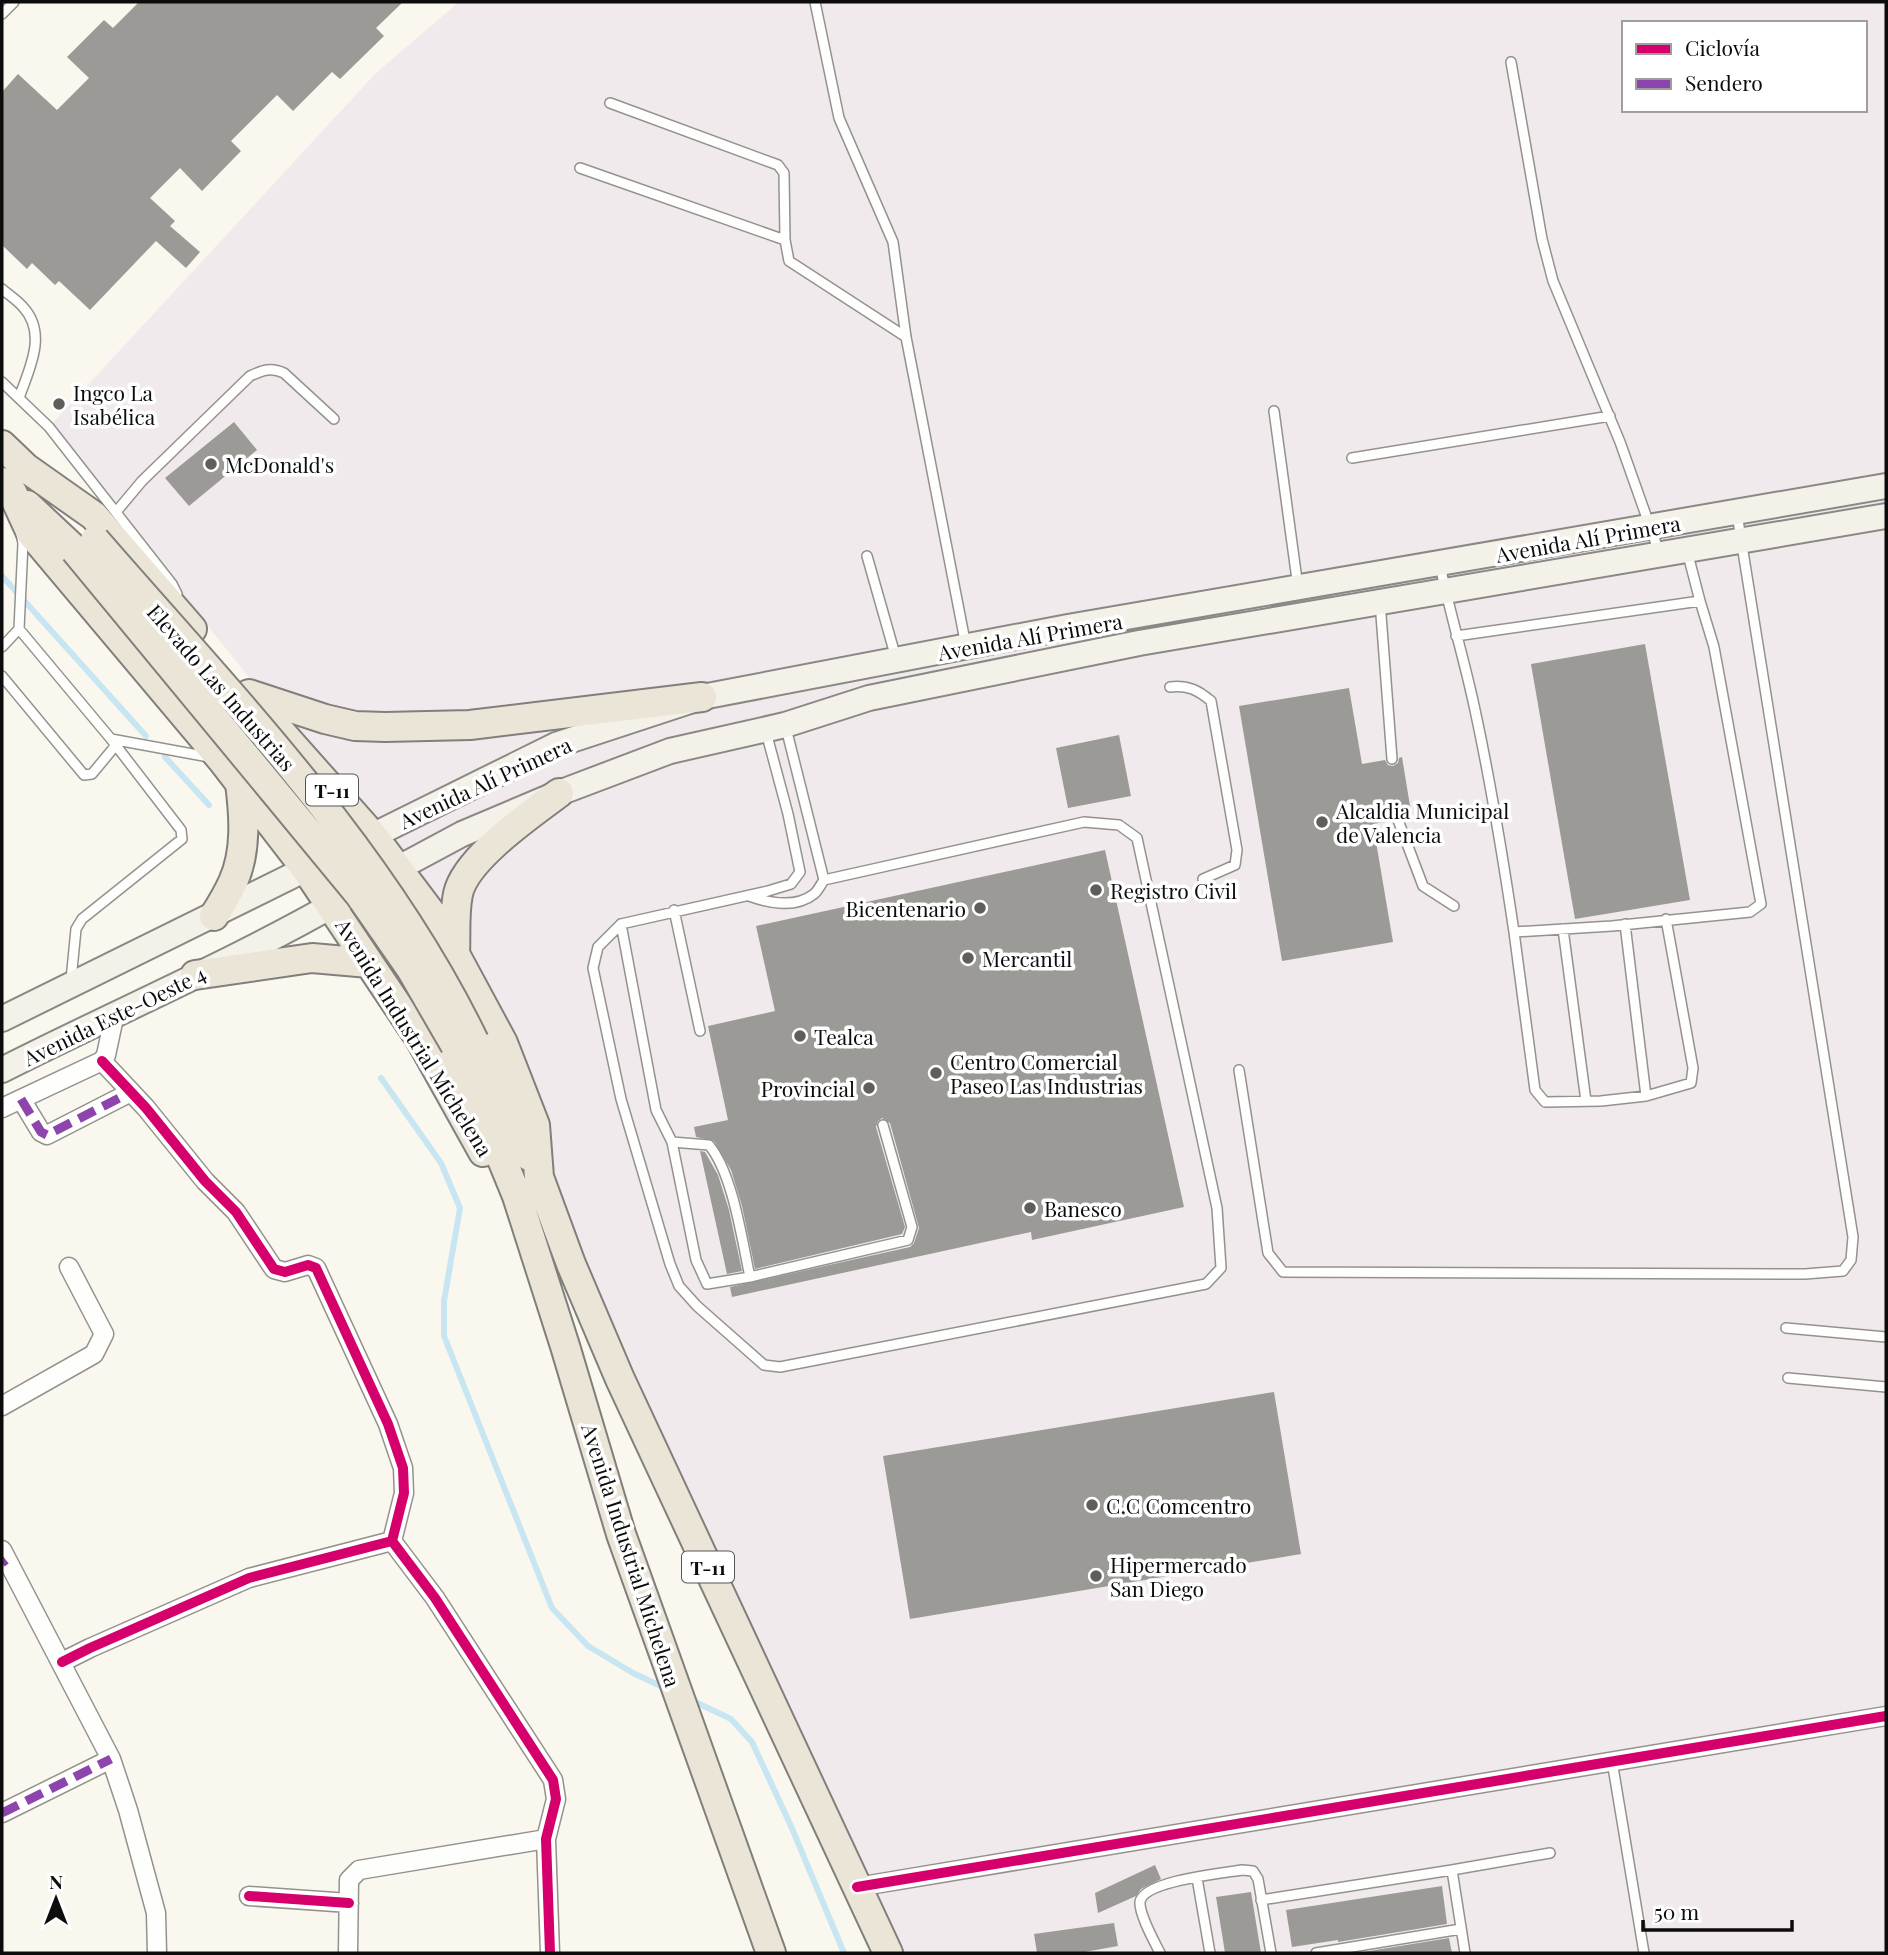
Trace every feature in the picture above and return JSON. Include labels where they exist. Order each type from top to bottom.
[{"type":"main road","name":"Avenida Industrial Michelena","points":[[2,445],[31,533],[222,760],[306,869],[420,1039],[482,1152],[510,1178],[540,1265],[618,1525],[771,1953]]},
{"type":"main road","name":"Avenida Industrial Michelena","points":[[13,480],[94,516],[373,836],[431,913],[503,1043],[535,1125],[539,1177],[571,1264],[620,1379],[888,1953]]},
{"type":"main road","name":"Elevado Las Industrias","points":[[13,480],[79,538],[258,727],[382,882],[432,961],[464,1043],[510,1178]]},
{"type":"main road","name":"Avenida Alí Primera","points":[[2,1019],[215,916],[556,745],[702,697],[1069,627],[1886,486]]},
{"type":"main road","name":"Avenida Alí Primera","points":[[226,961],[462,834],[559,793],[670,751],[775,727],[869,698],[920,686],[1139,643],[1886,516]]},
{"type":"main road","points":[[775,727],[767,724],[775,718],[854,684],[887,662]]},
{"type":"main road","points":[[246,693],[325,719],[355,726],[385,727],[470,725],[702,697]]},
{"type":"main road","points":[[215,916],[234,880],[241,853],[244,815],[240,783]]},
{"type":"main road","points":[[455,954],[458,892],[471,869],[506,834],[559,793]]},
{"type":"main road","points":[[195,975],[312,958],[369,963]]},
{"type":"main road","name":"Avenida Este-Oeste 4","points":[[2,1070],[226,961]]},
{"type":"main road","name":"Elevado Las Industrias","points":[[464,1043],[539,1177]]},
{"type":"street","points":[[2,1108],[102,1061],[106,1055],[115,1013]]},
{"type":"street","points":[[102,1061],[205,1181],[236,1212],[274,1269],[285,1272],[308,1265],[316,1268],[388,1424],[403,1468],[404,1493],[392,1541]]},
{"type":"street","points":[[21,1099],[41,1132],[47,1135],[131,1092]]},
{"type":"street","points":[[2,1406],[94,1354],[99,1345],[104,1334],[69,1267]]},
{"type":"street","points":[[62,1662],[248,1578],[392,1541]]},
{"type":"street","points":[[392,1541],[435,1598],[553,1780],[556,1799],[546,1839],[550,1953]]},
{"type":"street","points":[[3,1558],[62,1662],[111,1759],[156,1913],[157,1953]]},
{"type":"street","points":[[857,1887],[1886,1716]]},
{"type":"street","points":[[2,1813],[111,1759]]},
{"type":"street","points":[[348,1953],[349,1880],[359,1870],[546,1839]]},
{"type":"street","points":[[249,1896],[349,1903]]},
{"type":"lane","points":[[2,14],[14,2]]},
{"type":"lane","points":[[815,2],[839,118],[893,242],[906,337],[966,647]]},
{"type":"lane","points":[[1511,62],[1542,239],[1553,281],[1610,416],[1660,554]]},
{"type":"lane","points":[[610,103],[778,164],[784,173],[785,240],[789,261],[906,337]]},
{"type":"lane","points":[[580,168],[785,240]]},
{"type":"lane","points":[[2,289],[24,308],[32,321],[36,338],[35,350],[19,398]]},
{"type":"lane","points":[[116,512],[142,481],[250,376],[263,369],[275,369],[284,373],[334,419]]},
{"type":"lane","name":"Avenida Industrial Michelena","points":[[2,382],[49,426],[172,584],[198,636]]},
{"type":"lane","points":[[1274,411],[1298,589]]},
{"type":"lane","points":[[1352,458],[1610,416]]},
{"type":"lane","points":[[2,647],[19,629],[23,543],[13,480]]},
{"type":"lane","points":[[1239,1070],[1268,1253],[1283,1272],[1804,1274],[1843,1270],[1852,1260],[1853,1237],[1737,512]]},
{"type":"lane","points":[[1514,932],[1750,912],[1761,904],[1714,647],[1687,549]]},
{"type":"lane","points":[[867,556],[887,662]]},
{"type":"lane","points":[[1440,564],[1475,709],[1499,827],[1535,1090],[1545,1102],[1646,1096],[1691,1083],[1693,1068],[1666,919]]},
{"type":"lane","points":[[1380,601],[1392,759]]},
{"type":"lane","points":[[1456,636],[1700,601]]},
{"type":"lane","points":[[19,629],[113,742],[181,830],[182,839],[82,919],[76,929],[70,985]]},
{"type":"lane","points":[[2,676],[83,775],[92,774],[113,742]]},
{"type":"lane","points":[[1170,687],[1185,685],[1211,701],[1237,850],[1235,864],[1203,879]]},
{"type":"lane","points":[[775,727],[824,880]]},
{"type":"lane","points":[[748,895],[771,904],[793,903],[814,894],[824,880],[1084,822],[1119,825],[1137,838],[1217,1208],[1221,1268],[1206,1284],[780,1367],[764,1365],[697,1306],[679,1286],[621,1099],[593,968],[598,947],[621,924],[791,884],[800,872],[775,727]]},
{"type":"lane","points":[[113,742],[222,760]]},
{"type":"lane","points":[[1398,820],[1423,886],[1454,906]]},
{"type":"lane","points":[[674,910],[700,1031]]},
{"type":"lane","points":[[621,924],[656,1110],[672,1142],[696,1260],[707,1284],[750,1277],[908,1240],[912,1227],[883,1125]]},
{"type":"lane","points":[[1625,924],[1646,1096]]},
{"type":"lane","points":[[1563,929],[1586,1101]]},
{"type":"lane","points":[[672,1142],[709,1145],[717,1154],[737,1215],[750,1277]]},
{"type":"lane","points":[[1786,1328],[1886,1337]]},
{"type":"lane","points":[[1788,1378],[1886,1387]]},
{"type":"lane","points":[[1612,1761],[1644,1953]]},
{"type":"lane","points":[[1261,1900],[1550,1853]]},
{"type":"lane","points":[[1160,1953],[1142,1914],[1140,1903],[1143,1895],[1167,1883],[1242,1870],[1252,1871],[1258,1879],[1271,1953]]},
{"type":"lane","points":[[1452,1870],[1465,1953]]},
{"type":"lane","points":[[1198,1878],[1210,1953]]},
{"type":"lane","points":[[1316,1953],[1461,1929]]},
{"type":"shaded area","points":[[459,2],[1886,2],[1886,1953],[888,1953],[539,1177],[267,700],[49,427],[376,73]]},
{"type":"building","points":[[139,2],[403,2],[376,28],[384,36],[340,79],[332,72],[293,111],[277,95],[231,141],[241,151],[202,191],[180,168],[150,198],[175,221],[170,226],[200,252],[186,268],[156,241],[90,310],[59,281],[55,285],[32,263],[27,269],[2,245],[2,92],[18,74],[57,110],[89,78],[67,57],[104,20],[113,28]]},
{"type":"building","name":"McDonald's","points":[[234,422],[257,450],[189,506],[165,478]]},
{"type":"building","points":[[1645,644],[1690,900],[1575,919],[1531,664]]},
{"type":"building","name":"Alcaldia Municipal de Valencia","points":[[1349,688],[1362,764],[1385,760],[1388,765],[1393,766],[1402,757],[1412,818],[1405,819],[1402,814],[1396,813],[1391,821],[1373,824],[1393,942],[1282,961],[1239,706]]},
{"type":"building","points":[[1119,735],[1131,796],[1068,808],[1056,748]]},
{"type":"building","name":"Centro Comercial Paseo Las Industrias","points":[[1105,850],[1184,1207],[1032,1240],[1031,1232],[732,1297],[730,1287],[910,1247],[919,1228],[890,1123],[882,1118],[876,1127],[905,1227],[902,1234],[755,1269],[742,1206],[731,1170],[714,1141],[696,1137],[694,1127],[728,1120],[708,1026],[775,1011],[756,926]]},
{"type":"building","points":[[700,1151],[705,1152],[718,1175],[729,1210],[742,1271],[727,1274]]},
{"type":"building","name":"C.C Comcentro","points":[[1274,1392],[1301,1554],[910,1619],[883,1456]]},
{"type":"building","points":[[1155,1865],[1161,1879],[1141,1889],[1136,1896],[1098,1913],[1095,1893]]},
{"type":"building","points":[[1442,1886],[1447,1924],[1292,1947],[1286,1910]]},
{"type":"building","points":[[1251,1892],[1261,1953],[1225,1953],[1216,1897]]},
{"type":"building","points":[[1114,1923],[1118,1946],[1079,1953],[1037,1953],[1034,1934]]},
{"type":"building","points":[[1449,1938],[1452,1953],[1357,1953]]},
{"type":"waterway","points":[[2,576],[146,736]]},
{"type":"waterway","points":[[165,757],[209,805]]},
{"type":"waterway","points":[[381,1078],[441,1163],[460,1208],[444,1301],[444,1336],[552,1608],[588,1646],[633,1673],[665,1688]]},
{"type":"waterway","points":[[691,1700],[731,1719],[752,1742],[791,1826],[844,1953]]},
{"type":"marked path","points":[[21,1099],[41,1132],[47,1135],[131,1092]]},
{"type":"marked path","points":[[2,1563],[6,1560]]},
{"type":"marked path","points":[[2,1813],[111,1759]]},
{"type":"cycle path","points":[[102,1061],[146,1108],[205,1181],[236,1212],[274,1269],[285,1272],[308,1265],[316,1268],[388,1424],[403,1468],[404,1493],[392,1541]]},
{"type":"cycle path","points":[[62,1662],[249,1578],[392,1541],[435,1598],[553,1780],[556,1799],[546,1839],[550,1953]]},
{"type":"cycle path","points":[[857,1887],[1886,1716]]},
{"type":"cycle path","points":[[249,1896],[349,1903]]},
{"type":"place","name":"Ingco La Isabélica","points":[[59,404]]},
{"type":"place","name":"McDonald's","points":[[211,464]]},
{"type":"place","name":"Alcaldia Municipal de Valencia","points":[[1322,822]]},
{"type":"place","name":"Registro Civil","points":[[1096,890]]},
{"type":"place","name":"Bicentenario","points":[[980,908]]},
{"type":"place","name":"Mercantil","points":[[968,958]]},
{"type":"place","name":"Tealca","points":[[800,1036]]},
{"type":"place","name":"Centro Comercial Paseo Las Industrias","points":[[936,1073]]},
{"type":"place","name":"Provincial","points":[[869,1088]]},
{"type":"place","name":"Banesco","points":[[1030,1208]]},
{"type":"place","name":"C.C Comcentro","points":[[1092,1505]]},
{"type":"place","name":"Hipermercado San Diego","points":[[1096,1576]]}]
